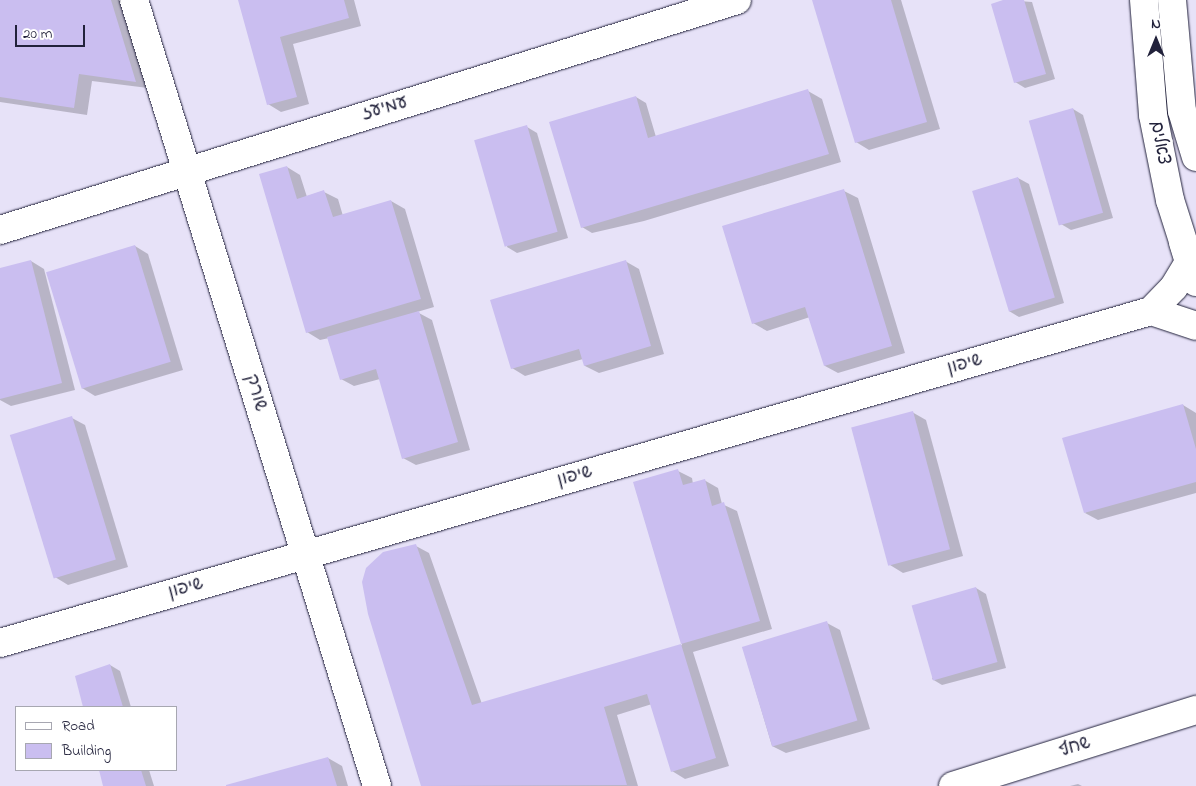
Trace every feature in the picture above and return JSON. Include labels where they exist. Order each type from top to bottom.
[{"type":"street","name":"שורק","points":[[134,0],[377,786]]},
{"type":"street","name":"עמיעז","points":[[0,230],[34,217],[737,0]]},
{"type":"street","name":"צאלים","points":[[1144,0],[1153,115],[1170,200],[1196,282]]},
{"type":"street","name":"צאלים","points":[[1172,0],[1182,111],[1196,157]]},
{"type":"street","points":[[1170,200],[1188,262],[1174,286],[1151,311],[1196,326]]},
{"type":"street","name":"שיפון","points":[[0,643],[1151,311]]},
{"type":"street","name":"שחף","points":[[953,786],[1196,710]]},
{"type":"shaded area","points":[[0,0],[1196,0],[1196,786],[0,786]]},
{"type":"building","points":[[0,0],[111,0],[136,82],[79,74],[74,108],[0,97]]},
{"type":"building","points":[[238,0],[344,0],[349,18],[280,37],[297,97],[267,105]]},
{"type":"building","points":[[812,0],[891,0],[927,122],[855,143]]},
{"type":"building","points":[[1003,0],[1024,0],[1046,74],[1014,83],[991,4]]},
{"type":"building","points":[[808,89],[829,154],[581,228],[549,122],[636,96],[648,138]]},
{"type":"building","points":[[1073,108],[1103,213],[1059,225],[1029,121]]},
{"type":"building","points":[[527,125],[558,232],[505,247],[474,140]]},
{"type":"building","points":[[287,166],[297,199],[324,190],[333,217],[391,200],[421,299],[306,333],[259,174]]},
{"type":"building","points":[[1018,177],[1055,297],[1009,312],[972,191]]},
{"type":"building","points":[[844,189],[892,346],[824,366],[805,307],[752,324],[722,226]]},
{"type":"building","points":[[135,245],[171,362],[82,389],[46,272]]},
{"type":"building","points":[[31,260],[62,383],[0,399],[0,268]]},
{"type":"building","points":[[626,260],[651,346],[584,366],[579,349],[511,369],[490,300]]},
{"type":"building","points":[[419,311],[458,442],[402,459],[376,369],[340,380],[327,337]]},
{"type":"building","points":[[1183,404],[1196,449],[1196,482],[1084,513],[1062,438]]},
{"type":"building","points":[[913,411],[950,549],[888,566],[851,428]]},
{"type":"building","points":[[72,416],[116,559],[54,578],[10,435]]},
{"type":"building","points":[[678,469],[683,485],[705,479],[712,506],[724,502],[760,621],[681,644],[633,482]]},
{"type":"building","points":[[416,544],[472,705],[681,644],[716,758],[671,772],[647,694],[604,707],[627,785],[421,786],[368,614],[362,582],[366,568],[383,552]]},
{"type":"building","points":[[976,587],[997,662],[933,680],[912,605]]},
{"type":"building","points":[[827,621],[857,720],[772,746],[742,647]]},
{"type":"building","points":[[110,664],[123,706],[83,706],[75,676]]},
{"type":"building","points":[[328,757],[337,786],[226,786],[226,785]]},
{"type":"building","points":[[99,771],[141,771],[146,786],[103,786]]}]
